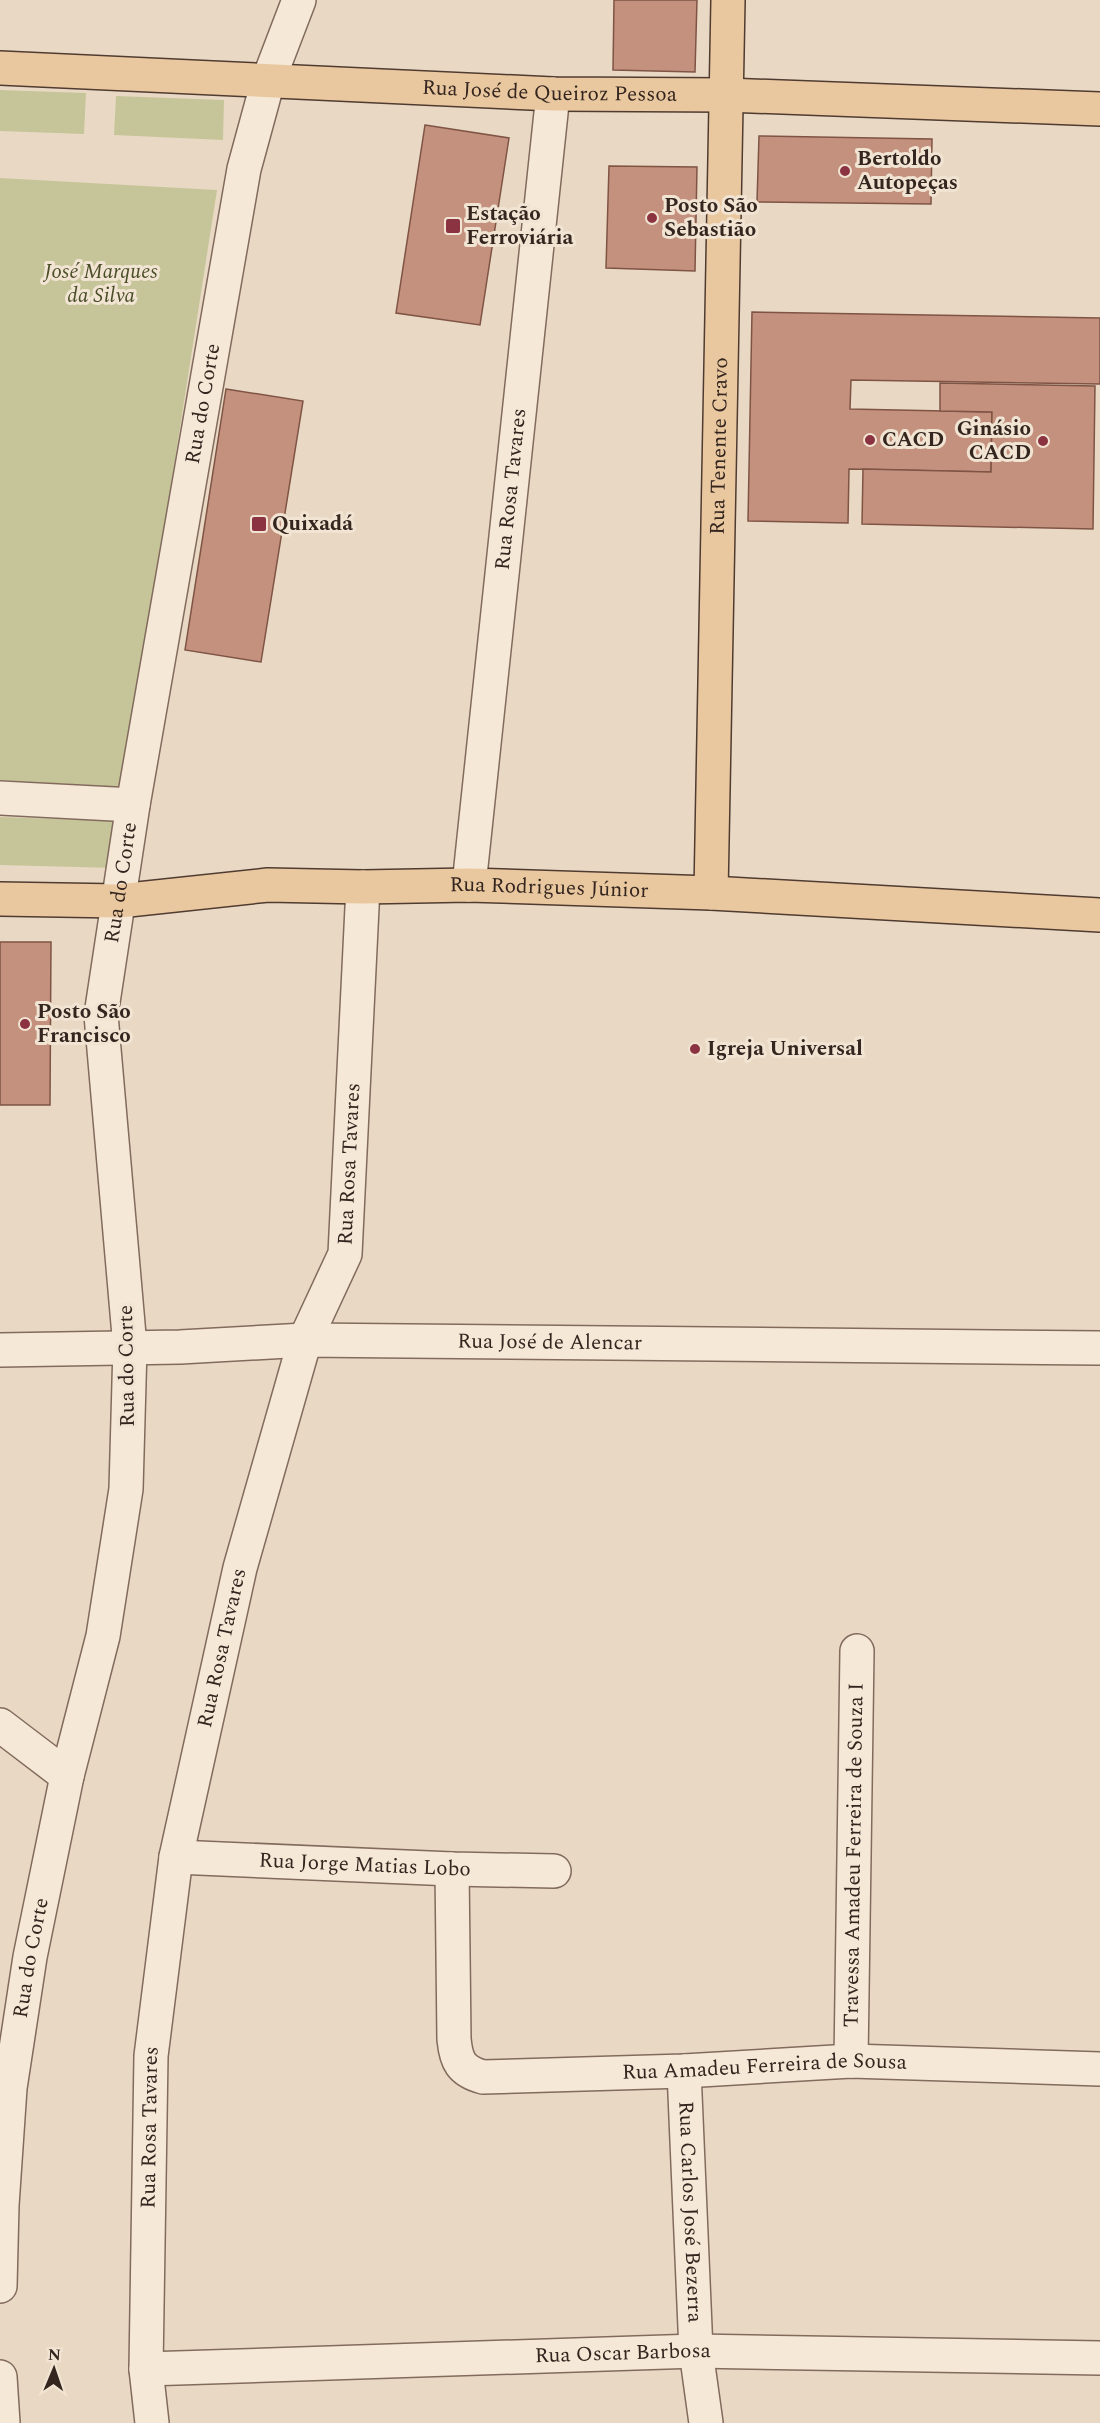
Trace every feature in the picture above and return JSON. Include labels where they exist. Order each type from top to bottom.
[{"type":"main road","name":"Rua Tenente Cravo","points":[[711,892],[728,0]]},
{"type":"main road","name":"Rua José de Queiroz Pessoa","points":[[0,68],[553,94],[727,95],[1100,109]]},
{"type":"main road","name":"Rua Rodrigues Júnior","points":[[0,898],[118,901],[268,885],[363,887],[470,885],[711,892],[1100,915]]},
{"type":"street","name":"Rua do Corte","points":[[0,2286],[2,2205],[10,2088],[30,1957],[67,1776],[102,1636],[126,1489],[130,1347],[101,1015],[133,805],[243,169],[268,81],[299,0]]},
{"type":"street","name":"Rua Rosa Tavares","points":[[470,885],[553,94]]},
{"type":"street","points":[[0,798],[133,805]]},
{"type":"street","name":"Rua Rosa Tavares","points":[[152,2423],[146,2369],[151,2056],[176,1857],[240,1568],[305,1340],[345,1254],[363,887]]},
{"type":"street","name":"Rua José de Alencar","points":[[0,1350],[180,1347],[305,1340],[1100,1348]]},
{"type":"street","name":"Travessa Amadeu Ferreira de Souza I","points":[[851,2061],[857,1651]]},
{"type":"street","points":[[0,1725],[67,1776]]},
{"type":"street","name":"Rua Jorge Matias Lobo","points":[[176,1857],[554,1871]]},
{"type":"street","name":"Rua Amadeu Ferreira de Sousa","points":[[452,1869],[454,2039],[458,2062],[463,2070],[483,2078],[684,2072],[851,2061],[1100,2069]]},
{"type":"street","name":"Rua Carlos José Bezerra","points":[[684,2072],[696,2352],[706,2423]]},
{"type":"street","name":"Rua Oscar Barbosa","points":[[146,2369],[696,2352],[1100,2358]]},
{"type":"street","points":[[0,2377],[3,2423]]},
{"type":"green space","points":[[0,90],[86,93],[84,134],[0,131]]},
{"type":"green space","points":[[116,96],[224,100],[223,140],[114,135]]},
{"type":"green space","name":"José Marques da Silva","points":[[0,178],[217,190],[124,787],[0,780]]},
{"type":"green space","points":[[0,817],[116,821],[114,868],[0,865]]},
{"type":"building","points":[[614,0],[697,0],[695,72],[613,70]]},
{"type":"building","name":"Estação Ferroviária","points":[[425,125],[509,138],[480,325],[396,313]]},
{"type":"building","name":"Bertoldo Autopeças","points":[[759,136],[932,139],[931,204],[757,202]]},
{"type":"building","name":"Posto São Sebastião","points":[[609,166],[697,167],[695,271],[606,268]]},
{"type":"building","name":"CACD","points":[[752,312],[1100,318],[1100,384],[851,380],[850,409],[992,412],[991,472],[849,469],[848,523],[748,521]]},
{"type":"building","name":"Ginásio CACD","points":[[940,383],[1095,386],[1093,529],[862,524],[863,469],[991,472],[992,412],[940,411]]},
{"type":"building","points":[[226,389],[303,401],[261,662],[185,650]]},
{"type":"building","name":"Posto São Francisco","points":[[0,942],[51,942],[50,1105],[0,1105]]},
{"type":"place","name":"Bertoldo Autopeças","points":[[845,171]]},
{"type":"place","name":"Posto São Sebastião","points":[[652,218]]},
{"type":"place","name":"Estação Ferroviária","points":[[453,226]]},
{"type":"place","name":"CACD","points":[[870,440]]},
{"type":"place","name":"Ginásio CACD","points":[[1043,441]]},
{"type":"place","name":"Quixadá","points":[[259,524]]},
{"type":"place","name":"Posto São Francisco","points":[[25,1024]]},
{"type":"place","name":"Igreja Universal","points":[[695,1049]]}]
